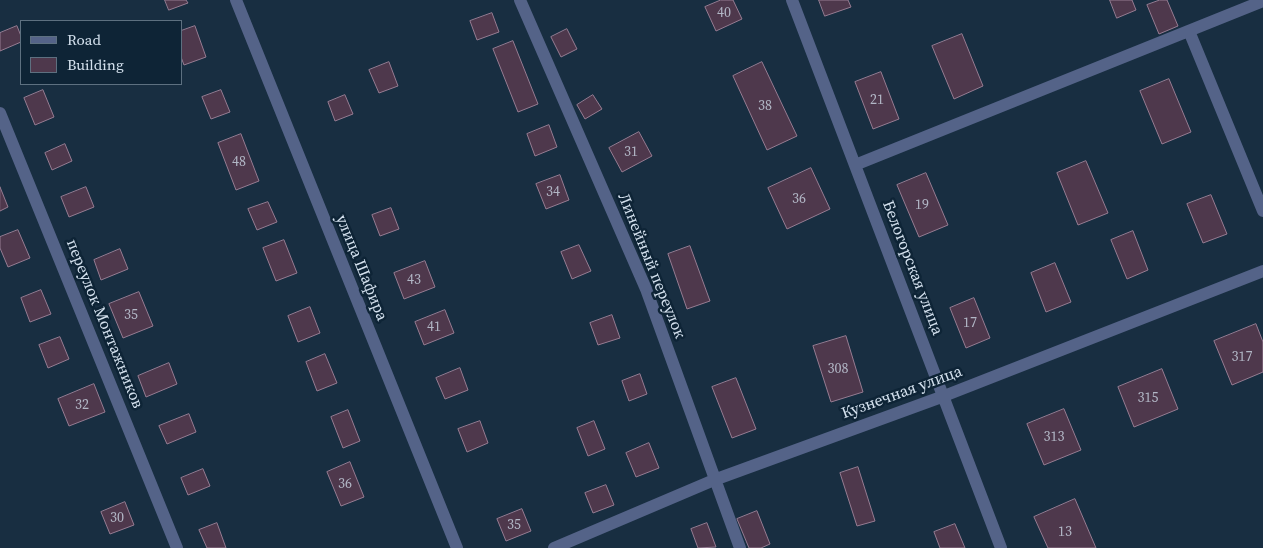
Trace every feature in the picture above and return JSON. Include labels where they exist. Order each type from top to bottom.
[{"type":"street","name":"улица Шафира","points":[[236,0],[457,548]]},
{"type":"street","name":"Линейный переулок","points":[[520,0],[646,288],[740,548]]},
{"type":"street","name":"Белогорская улица","points":[[792,0],[1001,548]]},
{"type":"street","points":[[855,165],[1263,1]]},
{"type":"street","points":[[1189,31],[1263,211]]},
{"type":"street","name":"переулок Монтажников","points":[[0,113],[177,548]]},
{"type":"street","name":"Кузнечная улица","points":[[554,548],[714,480],[944,396],[1263,271]]},
{"type":"building","points":[[165,0],[186,0],[188,3],[169,10]]},
{"type":"building","points":[[721,0],[733,0],[742,19],[716,31],[705,7]]},
{"type":"building","points":[[819,0],[848,0],[851,7],[825,16]]},
{"type":"building","points":[[1110,0],[1132,0],[1136,10],[1117,18]]},
{"type":"building","points":[[1160,0],[1167,0],[1178,26],[1159,34],[1147,5]]},
{"type":"building","points":[[492,13],[499,32],[477,40],[470,21]]},
{"type":"building","points":[[17,26],[20,34],[20,42],[0,51],[0,33]]},
{"type":"building","points":[[195,26],[206,57],[184,65],[182,60],[182,31]]},
{"type":"building","points":[[567,29],[577,49],[561,57],[551,37]]},
{"type":"building","points":[[962,34],[983,86],[954,99],[932,46]]},
{"type":"building","points":[[513,41],[538,104],[518,112],[493,49]]},
{"type":"building","points":[[389,62],[398,86],[379,93],[369,70]]},
{"type":"building","points":[[762,62],[797,136],[767,150],[733,76]]},
{"type":"building","points":[[881,72],[899,119],[873,129],[855,82]]},
{"type":"building","points":[[1169,79],[1191,132],[1162,144],[1140,91]]},
{"type":"building","points":[[43,90],[54,117],[35,125],[24,98]]},
{"type":"building","points":[[221,90],[230,112],[211,119],[202,97]]},
{"type":"building","points":[[345,95],[353,114],[335,121],[328,102]]},
{"type":"building","points":[[593,95],[602,109],[585,119],[577,105]]},
{"type":"building","points":[[549,125],[557,147],[535,156],[527,134]]},
{"type":"building","points":[[639,132],[652,156],[622,172],[609,148]]},
{"type":"building","points":[[241,134],[259,181],[236,190],[218,143]]},
{"type":"building","points":[[65,144],[72,161],[52,170],[45,153]]},
{"type":"building","points":[[1086,161],[1108,213],[1078,225],[1057,173]]},
{"type":"building","points":[[811,168],[830,209],[787,229],[768,188]]},
{"type":"building","points":[[926,173],[948,225],[919,237],[897,185]]},
{"type":"building","points":[[560,175],[569,200],[546,209],[536,184]]},
{"type":"building","points":[[0,187],[8,207],[0,211]]},
{"type":"building","points":[[86,187],[94,207],[69,217],[61,197]]},
{"type":"building","points":[[1211,195],[1227,234],[1203,243],[1187,204]]},
{"type":"building","points":[[268,202],[277,222],[257,230],[248,209]]},
{"type":"building","points":[[391,208],[399,229],[380,236],[372,215]]},
{"type":"building","points":[[18,230],[30,258],[8,267],[0,248],[0,237]]},
{"type":"building","points":[[1133,231],[1148,270],[1127,279],[1111,240]]},
{"type":"building","points":[[284,240],[297,273],[276,281],[263,248]]},
{"type":"building","points":[[579,245],[591,271],[572,279],[561,252]]},
{"type":"building","points":[[690,246],[710,301],[687,309],[668,254]]},
{"type":"building","points":[[120,249],[128,269],[101,280],[94,260]]},
{"type":"building","points":[[425,261],[435,287],[404,299],[394,273]]},
{"type":"building","points":[[1055,263],[1071,302],[1046,312],[1031,273]]},
{"type":"building","points":[[41,290],[51,314],[30,322],[21,298]]},
{"type":"building","points":[[139,292],[153,326],[123,338],[109,304]]},
{"type":"building","points":[[974,298],[990,338],[966,348],[950,308]]},
{"type":"building","points":[[310,307],[320,333],[298,342],[288,316]]},
{"type":"building","points":[[445,310],[454,333],[424,345],[415,322]]},
{"type":"building","points":[[612,315],[620,338],[598,345],[590,323]]},
{"type":"building","points":[[1256,324],[1263,342],[1263,372],[1232,385],[1214,341]]},
{"type":"building","points":[[846,336],[863,392],[831,402],[813,346]]},
{"type":"building","points":[[60,337],[69,359],[48,368],[39,345]]},
{"type":"building","points":[[325,354],[337,383],[317,391],[306,362]]},
{"type":"building","points":[[169,363],[177,384],[146,397],[138,376]]},
{"type":"building","points":[[460,368],[468,390],[445,399],[436,378]]},
{"type":"building","points":[[1162,369],[1178,409],[1134,427],[1118,387]]},
{"type":"building","points":[[640,374],[647,394],[629,401],[622,381]]},
{"type":"building","points":[[736,378],[756,429],[732,438],[712,387]]},
{"type":"building","points":[[94,384],[105,412],[69,426],[58,399]]},
{"type":"building","points":[[1064,409],[1081,450],[1044,465],[1027,424]]},
{"type":"building","points":[[348,410],[360,441],[343,448],[331,417]]},
{"type":"building","points":[[189,414],[196,432],[167,444],[159,426]]},
{"type":"building","points":[[480,421],[488,443],[467,452],[458,429]]},
{"type":"building","points":[[594,421],[605,449],[588,456],[577,428]]},
{"type":"building","points":[[649,443],[659,468],[636,477],[626,453]]},
{"type":"building","points":[[350,462],[364,497],[341,506],[327,472]]},
{"type":"building","points":[[858,467],[875,521],[857,526],[840,473]]},
{"type":"building","points":[[203,469],[210,486],[188,495],[181,478]]},
{"type":"building","points":[[606,485],[614,505],[593,513],[585,493]]},
{"type":"building","points":[[1075,499],[1096,548],[1048,548],[1034,517]]},
{"type":"building","points":[[125,502],[134,525],[110,534],[101,512]]},
{"type":"building","points":[[522,509],[531,531],[506,541],[497,519]]},
{"type":"building","points":[[757,511],[770,544],[761,548],[749,548],[737,519]]},
{"type":"building","points":[[217,523],[226,548],[207,548],[199,530]]},
{"type":"building","points":[[707,523],[716,547],[698,548],[691,529]]},
{"type":"building","points":[[955,524],[965,548],[940,548],[934,532]]}]
